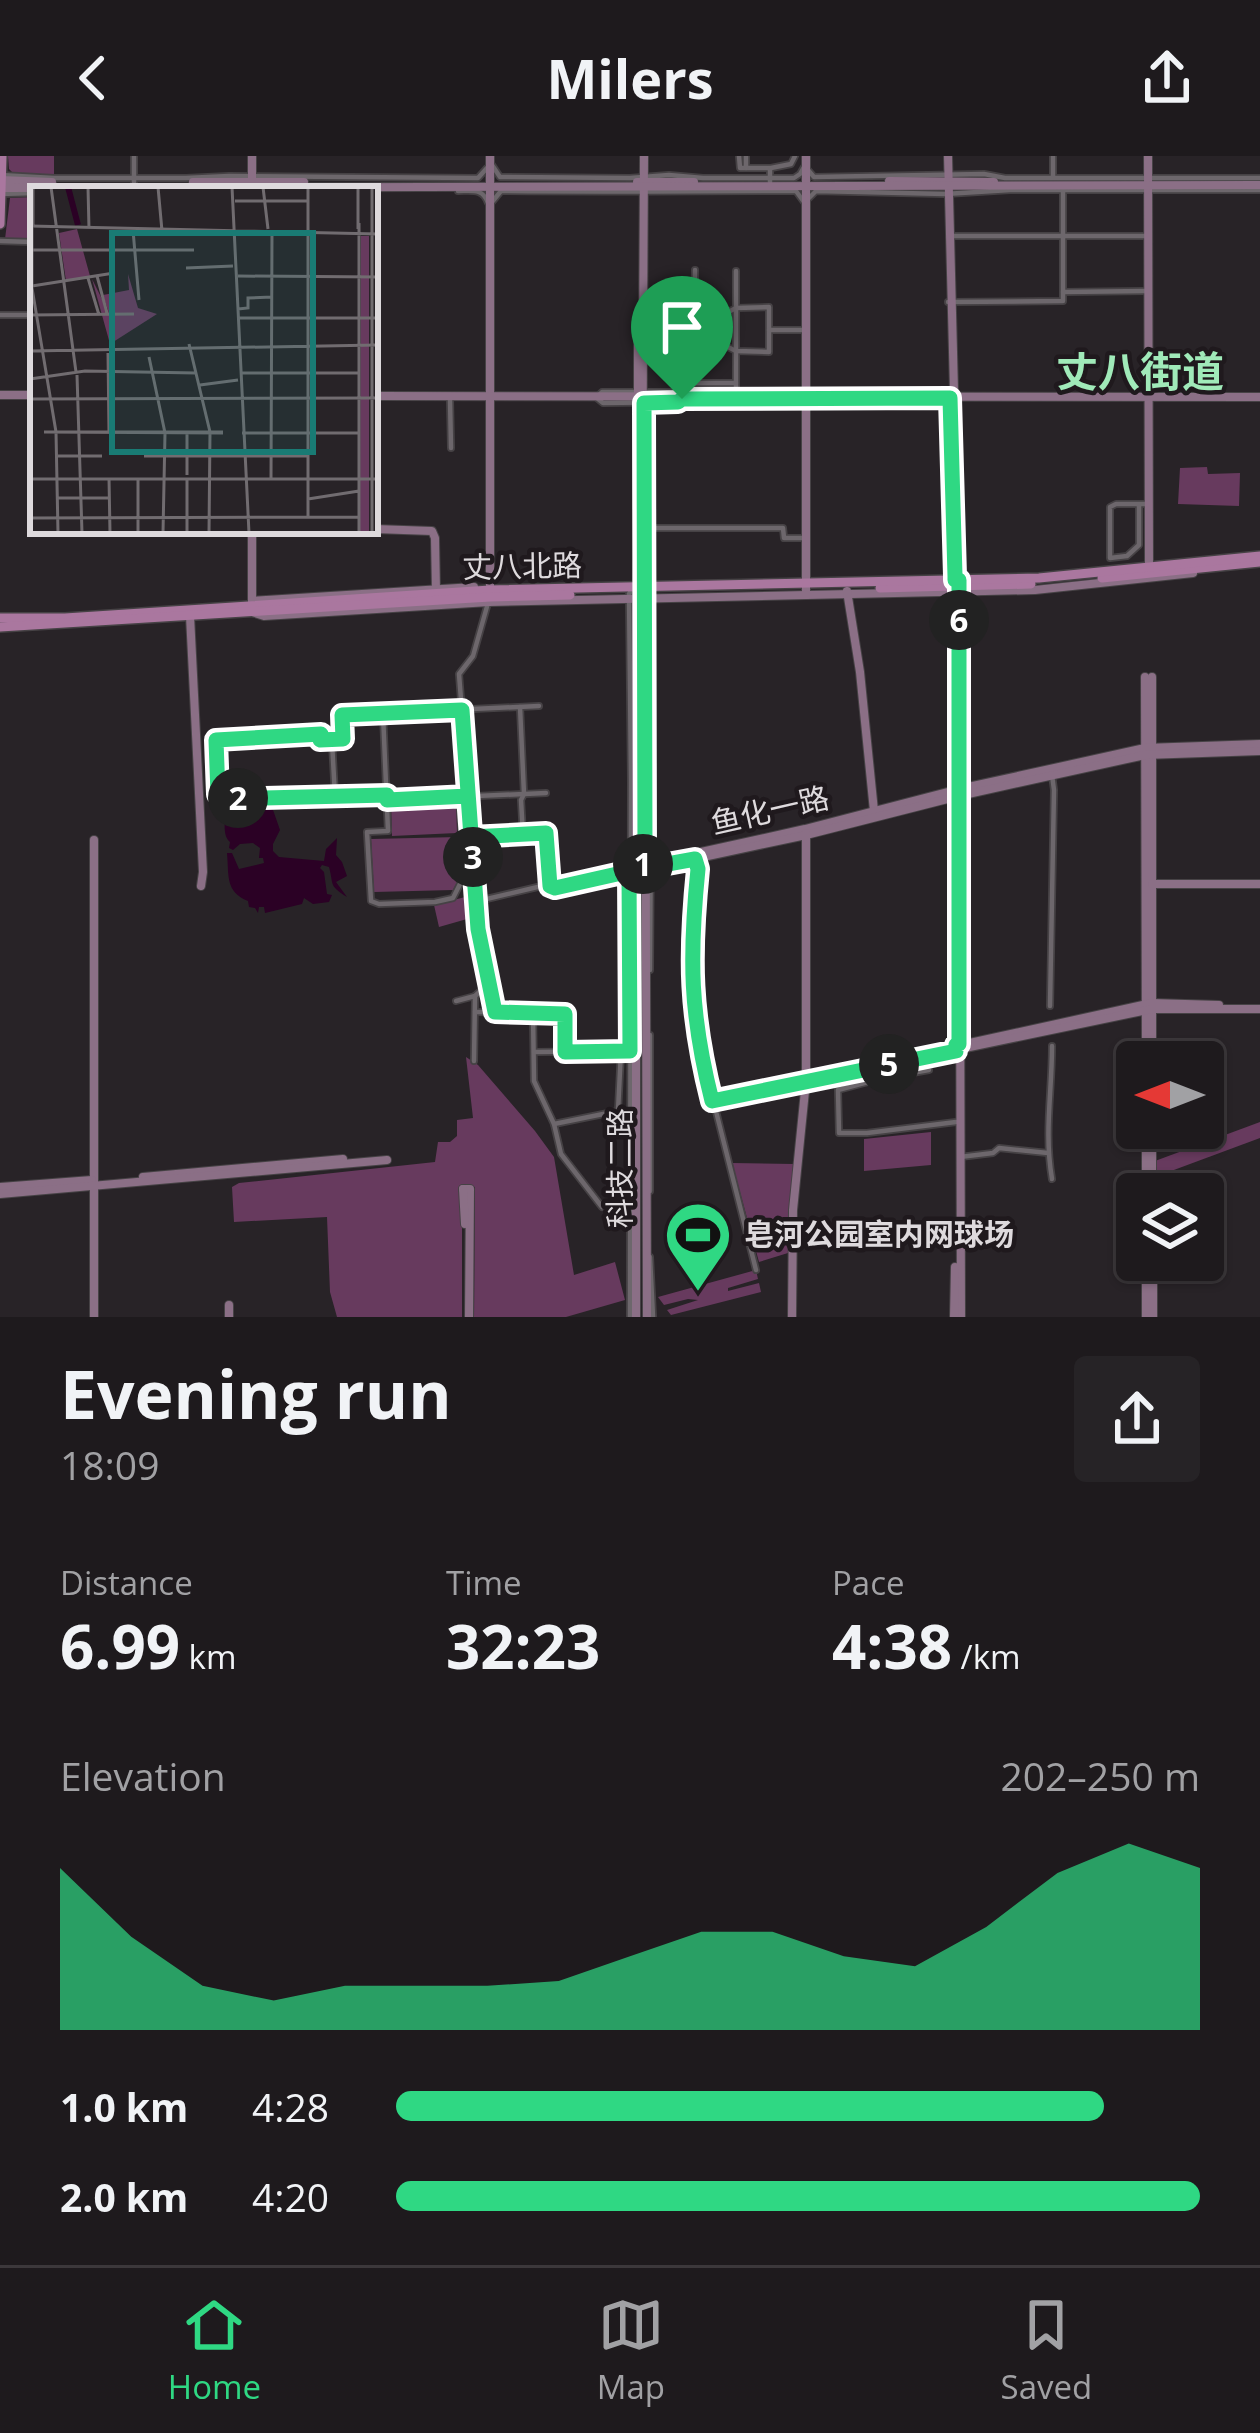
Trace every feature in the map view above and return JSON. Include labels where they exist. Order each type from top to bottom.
[{"type":"main road","points":[[0,224],[2,156]]},
{"type":"main road","name":"丈八北路","points":[[806,587],[847,591],[1260,559]]},
{"type":"main road","name":"丈八北路","points":[[0,623],[490,594],[957,583]]},
{"type":"main road","name":"丈八北路","points":[[0,623],[190,616],[436,591],[490,594]]},
{"type":"street","points":[[134,156],[134,180]]},
{"type":"street","points":[[250,156],[250,183]]},
{"type":"street","name":"科技二路","points":[[640,591],[642,156]]},
{"type":"street","points":[[743,156],[740,168],[786,166],[795,156]]},
{"type":"street","points":[[946,156],[957,583],[958,1316]]},
{"type":"street","points":[[949,302],[1063,301],[1063,236],[1053,156]]},
{"type":"street","points":[[1144,504],[1110,507],[1110,558],[1127,556],[1138,545],[1144,504],[1148,156]]},
{"type":"street","points":[[1,184],[478,178],[490,158]]},
{"type":"street","points":[[490,158],[500,178],[796,191],[806,206]]},
{"type":"street","points":[[490,158],[490,594],[472,656],[459,674],[478,929],[495,1012]]},
{"type":"street","points":[[490,208],[501,191],[797,177],[806,159]]},
{"type":"street","points":[[806,159],[814,177],[946,184]]},
{"type":"street","points":[[806,159],[806,587]]},
{"type":"street","points":[[770,168],[770,180]]},
{"type":"street","points":[[770,180],[806,184]]},
{"type":"street","points":[[1,184],[1260,184]]},
{"type":"street","points":[[1,184],[30,193]]},
{"type":"street","points":[[806,206],[816,191],[946,184]]},
{"type":"street","points":[[946,184],[949,302]]},
{"type":"street","points":[[378,190],[478,191],[490,208]]},
{"type":"street","points":[[949,236],[1148,236]]},
{"type":"street","points":[[0,241],[30,242]]},
{"type":"street","points":[[695,270],[693,383],[736,383]]},
{"type":"street","points":[[736,271],[736,397]]},
{"type":"street","points":[[1063,292],[1148,291]]},
{"type":"street","points":[[640,330],[693,330],[736,308],[769,307],[769,352],[736,352],[693,330]]},
{"type":"street","points":[[769,330],[806,330]]},
{"type":"street","points":[[378,397],[490,397]]},
{"type":"street","points":[[378,397],[1260,397]]},
{"type":"street","name":"科技二路","points":[[641,397],[650,1317]]},
{"type":"street","points":[[450,399],[451,448]]},
{"type":"street","points":[[1144,504],[1149,570]]},
{"type":"street","points":[[642,528],[783,528],[784,538],[806,538]]},
{"type":"street","points":[[378,529],[432,532],[436,591]]},
{"type":"street","points":[[250,534],[250,607]]},
{"type":"street","points":[[633,1317],[630,1051],[643,867],[640,591]]},
{"type":"street","points":[[847,591],[874,811]]},
{"type":"street","points":[[190,616],[200,886]]},
{"type":"street","points":[[1149,677],[1149,1041]]},
{"type":"street","points":[[539,706],[342,715],[343,739],[320,740],[321,734],[216,740],[218,794],[225,799],[546,793]]},
{"type":"street","points":[[520,707],[523,835]]},
{"type":"street","points":[[383,714],[388,831],[367,832],[371,901],[453,898],[465,874],[459,796]]},
{"type":"street","points":[[332,740],[334,796]]},
{"type":"street","name":"鱼化一路","points":[[643,867],[1149,752],[1260,748]]},
{"type":"street","points":[[1149,752],[1149,972]]},
{"type":"street","name":"鱼化一路","points":[[643,867],[695,859],[957,793],[1149,752]]},
{"type":"street","points":[[197,770],[217,769]]},
{"type":"street","points":[[1050,1006],[1052,776]]},
{"type":"street","points":[[792,1317],[793,1210],[806,1081],[806,832]]},
{"type":"street","points":[[471,837],[546,833],[550,886]]},
{"type":"street","points":[[94,840],[94,1317]]},
{"type":"street","points":[[695,859],[692,1000],[700,1054],[756,1270]]},
{"type":"street","points":[[477,902],[643,867]]},
{"type":"street","name":"科技二路","points":[[633,1317],[643,867]]},
{"type":"street","points":[[1152,884],[1260,884]]},
{"type":"street","points":[[456,1000],[475,996],[490,982]]},
{"type":"street","points":[[474,1061],[475,996]]},
{"type":"street","points":[[712,1101],[1149,1007],[1260,1007]]},
{"type":"street","points":[[475,1012],[565,1014],[565,1052]]},
{"type":"street","points":[[533,1013],[534,1082],[554,1124],[561,1154],[602,1207]]},
{"type":"street","points":[[1052,1046],[1047,1120],[1052,1179]]},
{"type":"street","points":[[958,1047],[958,1316]]},
{"type":"street","points":[[554,1124],[618,1112],[621,1051]]},
{"type":"street","points":[[533,1052],[630,1051]]},
{"type":"street","points":[[928,1070],[838,1090],[838,1133],[956,1122]]},
{"type":"street","points":[[959,1157],[999,1148],[1048,1153]]},
{"type":"street","points":[[0,1190],[387,1158]]},
{"type":"street","points":[[464,1189],[470,1190],[467,1317],[464,1189]]},
{"type":"street","points":[[1149,1281],[1149,1317]]},
{"type":"street","points":[[229,1305],[229,1317]]},
{"type":"shaded area","points":[[8,156],[54,156],[54,175],[14,174]]},
{"type":"shaded area","points":[[30,197],[30,240],[5,239],[10,198]]},
{"type":"shaded area","points":[[1207,467],[1208,474],[1240,473],[1239,506],[1178,504],[1180,468]]},
{"type":"shaded area","points":[[240,801],[272,807],[280,830],[273,851],[279,857],[324,861],[326,849],[337,838],[336,855],[347,876],[336,882],[347,897],[334,887],[329,867],[322,865],[327,894],[332,895],[329,902],[313,904],[304,898],[302,904],[265,913],[264,907],[258,913],[249,907],[232,888],[227,853],[232,853],[239,869],[264,863],[260,848],[253,843],[229,848],[226,815],[229,805]]},
{"type":"shaded area","points":[[456,801],[457,833],[392,836],[391,805]]},
{"type":"shaded area","points":[[459,837],[462,874],[453,890],[374,892],[371,839]]},
{"type":"shaded area","points":[[469,896],[474,917],[439,927],[434,905]]},
{"type":"shaded area","points":[[466,1057],[478,1065],[554,1157],[574,1275],[615,1262],[625,1300],[566,1317],[474,1317],[475,1187],[462,1185],[462,1317],[337,1317],[330,1292],[327,1217],[234,1222],[232,1187],[239,1183],[435,1162],[438,1142],[450,1142],[457,1136],[457,1120],[473,1118]]},
{"type":"shaded area","points":[[1260,1122],[1260,1138],[1155,1173],[1155,1161],[1187,1149],[1224,1149],[1224,1135]]},
{"type":"shaded area","points":[[931,1132],[931,1165],[864,1171],[864,1139]]},
{"type":"shaded area","points":[[732,1163],[794,1164],[788,1253],[759,1262]]},
{"type":"shaded area","points":[[756,1270],[758,1279],[728,1291],[759,1283],[761,1292],[671,1315],[667,1310],[698,1300],[664,1305],[658,1297]]},
{"type":"place","name":"皂河公园室内网球场","points":[[698,1294]]},
{"type":"district","name":"丈八街道","points":[[1140,372]]},
{"type":"route","points":[[682,399],[644,403],[645,862],[636,870],[629,871],[555,888],[550,886],[546,833],[471,837],[468,796],[225,799],[218,794],[216,740],[321,734],[320,740],[343,739],[342,715],[462,710],[471,837],[475,874],[478,929],[495,1012],[565,1014],[565,1052],[630,1051],[629,871],[645,870],[695,859],[692,1000],[712,1101],[956,1051],[959,580],[955,580],[950,398],[682,399]]}]
